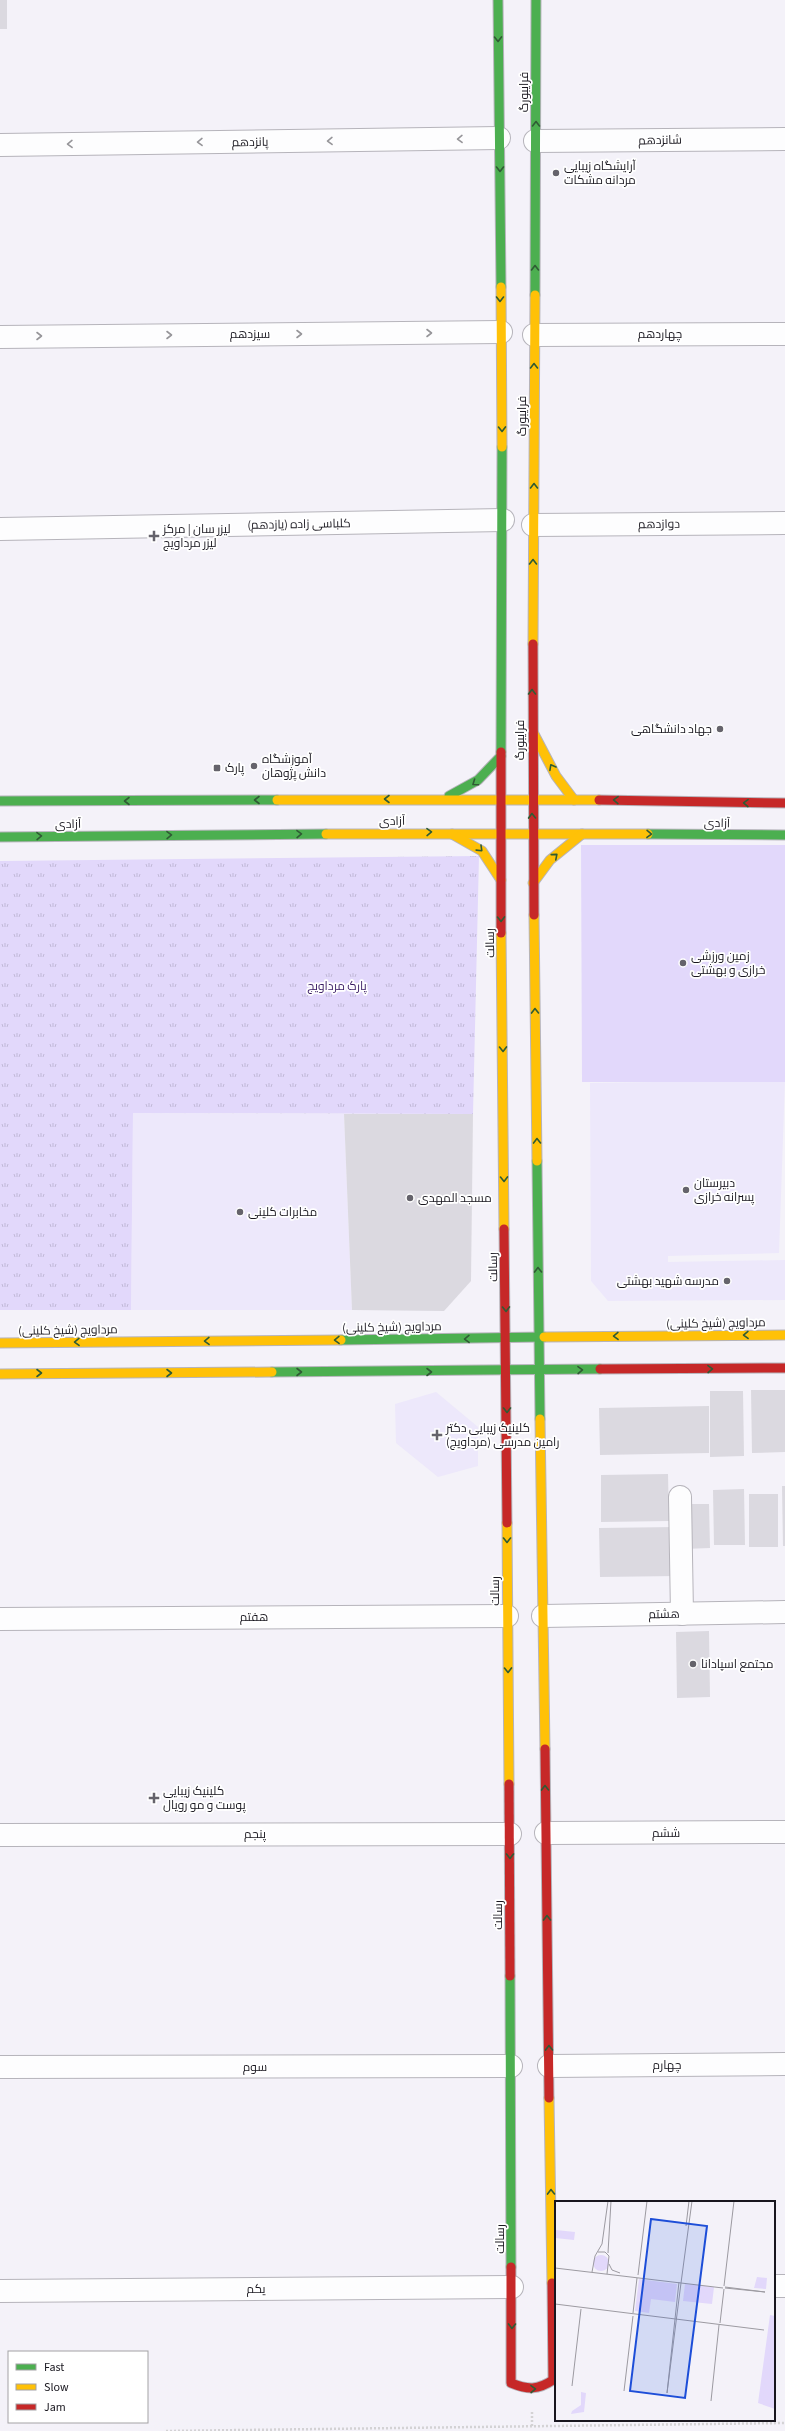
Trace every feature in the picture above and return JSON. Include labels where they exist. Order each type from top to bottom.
[{"type":"main road","name":"فرایبورگ","points":[[498,0],[499,138],[504,232],[501,332],[503,520],[501,799]]},
{"type":"main road","name":"فرایبورگ","points":[[532,832],[534,335],[532,233],[535,141],[536,0]]},
{"type":"main road","points":[[532,731],[556,776],[574,800]]},
{"type":"main road","points":[[440,799],[472,786],[491,771],[501,756]]},
{"type":"main road","name":"رسالت","points":[[501,799],[500,832],[507,1371],[507,1616],[510,1834],[511,2383],[527,2390],[540,2389],[553,2380],[554,2287]]},
{"type":"main road","name":"آزادی","points":[[0,801],[532,799],[785,803]]},
{"type":"main road","points":[[447,832],[477,845],[489,858],[501,880]]},
{"type":"main road","name":"آزادی","points":[[0,837],[447,832],[785,835]]},
{"type":"main road","points":[[532,832],[541,1371],[549,2066],[554,2287]]},
{"type":"main road","points":[[533,883],[550,860],[582,834]]},
{"type":"main road","name":"مرداویج (شیخ کلینی)","points":[[0,1343],[785,1335]]},
{"type":"main road","points":[[0,1374],[785,1368]]},
{"type":"street","name":"پانزدهم","points":[[0,145],[499,138]]},
{"type":"street","name":"شانزدهم","points":[[535,141],[785,139]]},
{"type":"street","name":"سیزدهم","points":[[0,336],[501,332]]},
{"type":"street","name":"چهاردهم","points":[[534,335],[785,334]]},
{"type":"street","name":"کلباسی زاده (یازدهم)","points":[[0,529],[503,520]]},
{"type":"street","name":"دوازدهم","points":[[533,525],[785,523]]},
{"type":"street","points":[[680,1497],[682,1614]]},
{"type":"street","name":"هشتم","points":[[543,1616],[785,1612]]},
{"type":"street","name":"هفتم","points":[[0,1619],[507,1616]]},
{"type":"street","name":"ششم","points":[[546,1833],[785,1832]]},
{"type":"street","name":"پنجم","points":[[0,1835],[510,1834]]},
{"type":"street","name":"چهارم","points":[[549,2066],[785,2064]]},
{"type":"street","name":"سوم","points":[[0,2067],[511,2066]]},
{"type":"street","name":"یکم","points":[[0,2291],[512,2287]]},
{"type":"path","points":[[532,2406],[532,2426]]},
{"type":"path","points":[[166,2431],[785,2423]]},
{"type":"shaded area","name":"دبیرستان پسرانه خرازی","points":[[785,1080],[779,1253],[668,1256],[668,1262],[785,1260],[785,1300],[608,1301],[591,1281],[590,1083]]},
{"type":"shaded area","name":"مخابرات کلینی","points":[[133,1113],[344,1114],[352,1310],[131,1310]]},
{"type":"shaded area","name":"کلینیک زیبایی دکتر رامین مدرسی (مرداویج)","points":[[436,1392],[478,1427],[478,1466],[438,1477],[396,1443],[395,1404]]},
{"type":"green space","name":"زمین ورزشی خرازی و بهشتی","points":[[581,845],[785,845],[785,1082],[582,1082]]},
{"type":"green space","name":"پارک مرداویج","points":[[479,856],[473,1114],[133,1113],[131,1310],[0,1310],[0,861]]},
{"type":"building","points":[[0,0],[7,0],[7,29],[0,29]]},
{"type":"building","name":"مسجد المهدی","points":[[344,1114],[473,1114],[471,1281],[444,1311],[352,1310]]},
{"type":"building","points":[[751,1390],[785,1390],[785,1452],[752,1453]]},
{"type":"building","points":[[710,1391],[743,1391],[744,1456],[710,1457]]},
{"type":"building","points":[[709,1406],[709,1453],[600,1455],[599,1408]]},
{"type":"building","points":[[668,1474],[669,1521],[601,1522],[601,1475]]},
{"type":"building","points":[[782,1486],[785,1486],[785,1546],[783,1546]]},
{"type":"building","points":[[744,1489],[745,1545],[714,1545],[713,1490]]},
{"type":"building","points":[[749,1494],[778,1494],[778,1547],[749,1547]]},
{"type":"building","points":[[684,1504],[709,1504],[710,1548],[684,1549]]},
{"type":"building","points":[[676,1527],[676,1576],[600,1577],[599,1528]]},
{"type":"building","name":"مجتمع اسپادانا","points":[[709,1631],[710,1697],[677,1698],[676,1632]]},
{"type":"traffic: fast","points":[[498,0],[501,287]]},
{"type":"traffic: fast","points":[[535,295],[536,0]]},
{"type":"traffic: fast","points":[[501,752],[502,447]]},
{"type":"traffic: fast","points":[[449,796],[478,780],[501,756]]},
{"type":"traffic: fast","points":[[0,801],[277,800]]},
{"type":"traffic: fast","points":[[0,837],[326,834]]},
{"type":"traffic: fast","points":[[648,834],[785,835]]},
{"type":"traffic: fast","points":[[537,1161],[540,1419]]},
{"type":"traffic: fast","points":[[341,1340],[544,1337]]},
{"type":"traffic: fast","points":[[272,1372],[600,1369]]},
{"type":"traffic: fast","points":[[510,1976],[511,2267]]},
{"type":"traffic: slow","points":[[501,287],[502,447]]},
{"type":"traffic: slow","points":[[533,644],[535,295]]},
{"type":"traffic: slow","points":[[534,734],[556,776],[574,800]]},
{"type":"traffic: slow","points":[[277,800],[599,800]]},
{"type":"traffic: slow","points":[[326,834],[648,834]]},
{"type":"traffic: slow","points":[[452,834],[482,851],[501,880]]},
{"type":"traffic: slow","points":[[533,883],[550,860],[582,834]]},
{"type":"traffic: slow","points":[[534,915],[537,1161]]},
{"type":"traffic: slow","points":[[501,933],[504,1229]]},
{"type":"traffic: slow","points":[[544,1337],[785,1335]]},
{"type":"traffic: slow","points":[[0,1343],[341,1340]]},
{"type":"traffic: slow","points":[[0,1374],[272,1372]]},
{"type":"traffic: slow","points":[[540,1419],[545,1749]]},
{"type":"traffic: slow","points":[[507,1523],[509,1784]]},
{"type":"traffic: slow","points":[[549,2098],[552,2283]]},
{"type":"traffic: jam","points":[[533,644],[534,915]]},
{"type":"traffic: jam","points":[[501,752],[501,933]]},
{"type":"traffic: jam","points":[[599,800],[785,803]]},
{"type":"traffic: jam","points":[[504,1229],[507,1523]]},
{"type":"traffic: jam","points":[[600,1369],[785,1368]]},
{"type":"traffic: jam","points":[[545,1749],[549,2098]]},
{"type":"traffic: jam","points":[[509,1784],[510,1976]]},
{"type":"traffic: jam","points":[[511,2267],[511,2383],[523,2387],[533,2388],[542,2386],[553,2380],[552,2283]]},
{"type":"place","name":"آرایشگاه زیبایی مردانه مشکات","points":[[556,173]]},
{"type":"place","name":"لیزر سان | مرکز لیزر مرداویج","points":[[154,536]]},
{"type":"place","name":"جهاد دانشگاهی","points":[[720,729]]},
{"type":"place","name":"آموزشگاه دانش پژوهان","points":[[254,766]]},
{"type":"place","name":"پارک","points":[[217,768]]},
{"type":"place","name":"زمین ورزشی خرازی و بهشتی","points":[[683,963]]},
{"type":"place","name":"دبیرستان پسرانه خرازی","points":[[686,1190]]},
{"type":"place","name":"مسجد المهدی","points":[[410,1198]]},
{"type":"place","name":"مخابرات کلینی","points":[[240,1212]]},
{"type":"place","name":"مدرسه شهید بهشتی","points":[[727,1281]]},
{"type":"place","name":"کلینیک زیبایی دکتر رامین مدرسی (مرداویج)","points":[[437,1435]]},
{"type":"place","name":"مجتمع اسپادانا","points":[[693,1664]]},
{"type":"place","name":"کلینیک زیبایی پوست و مو رویال","points":[[154,1798]]}]
